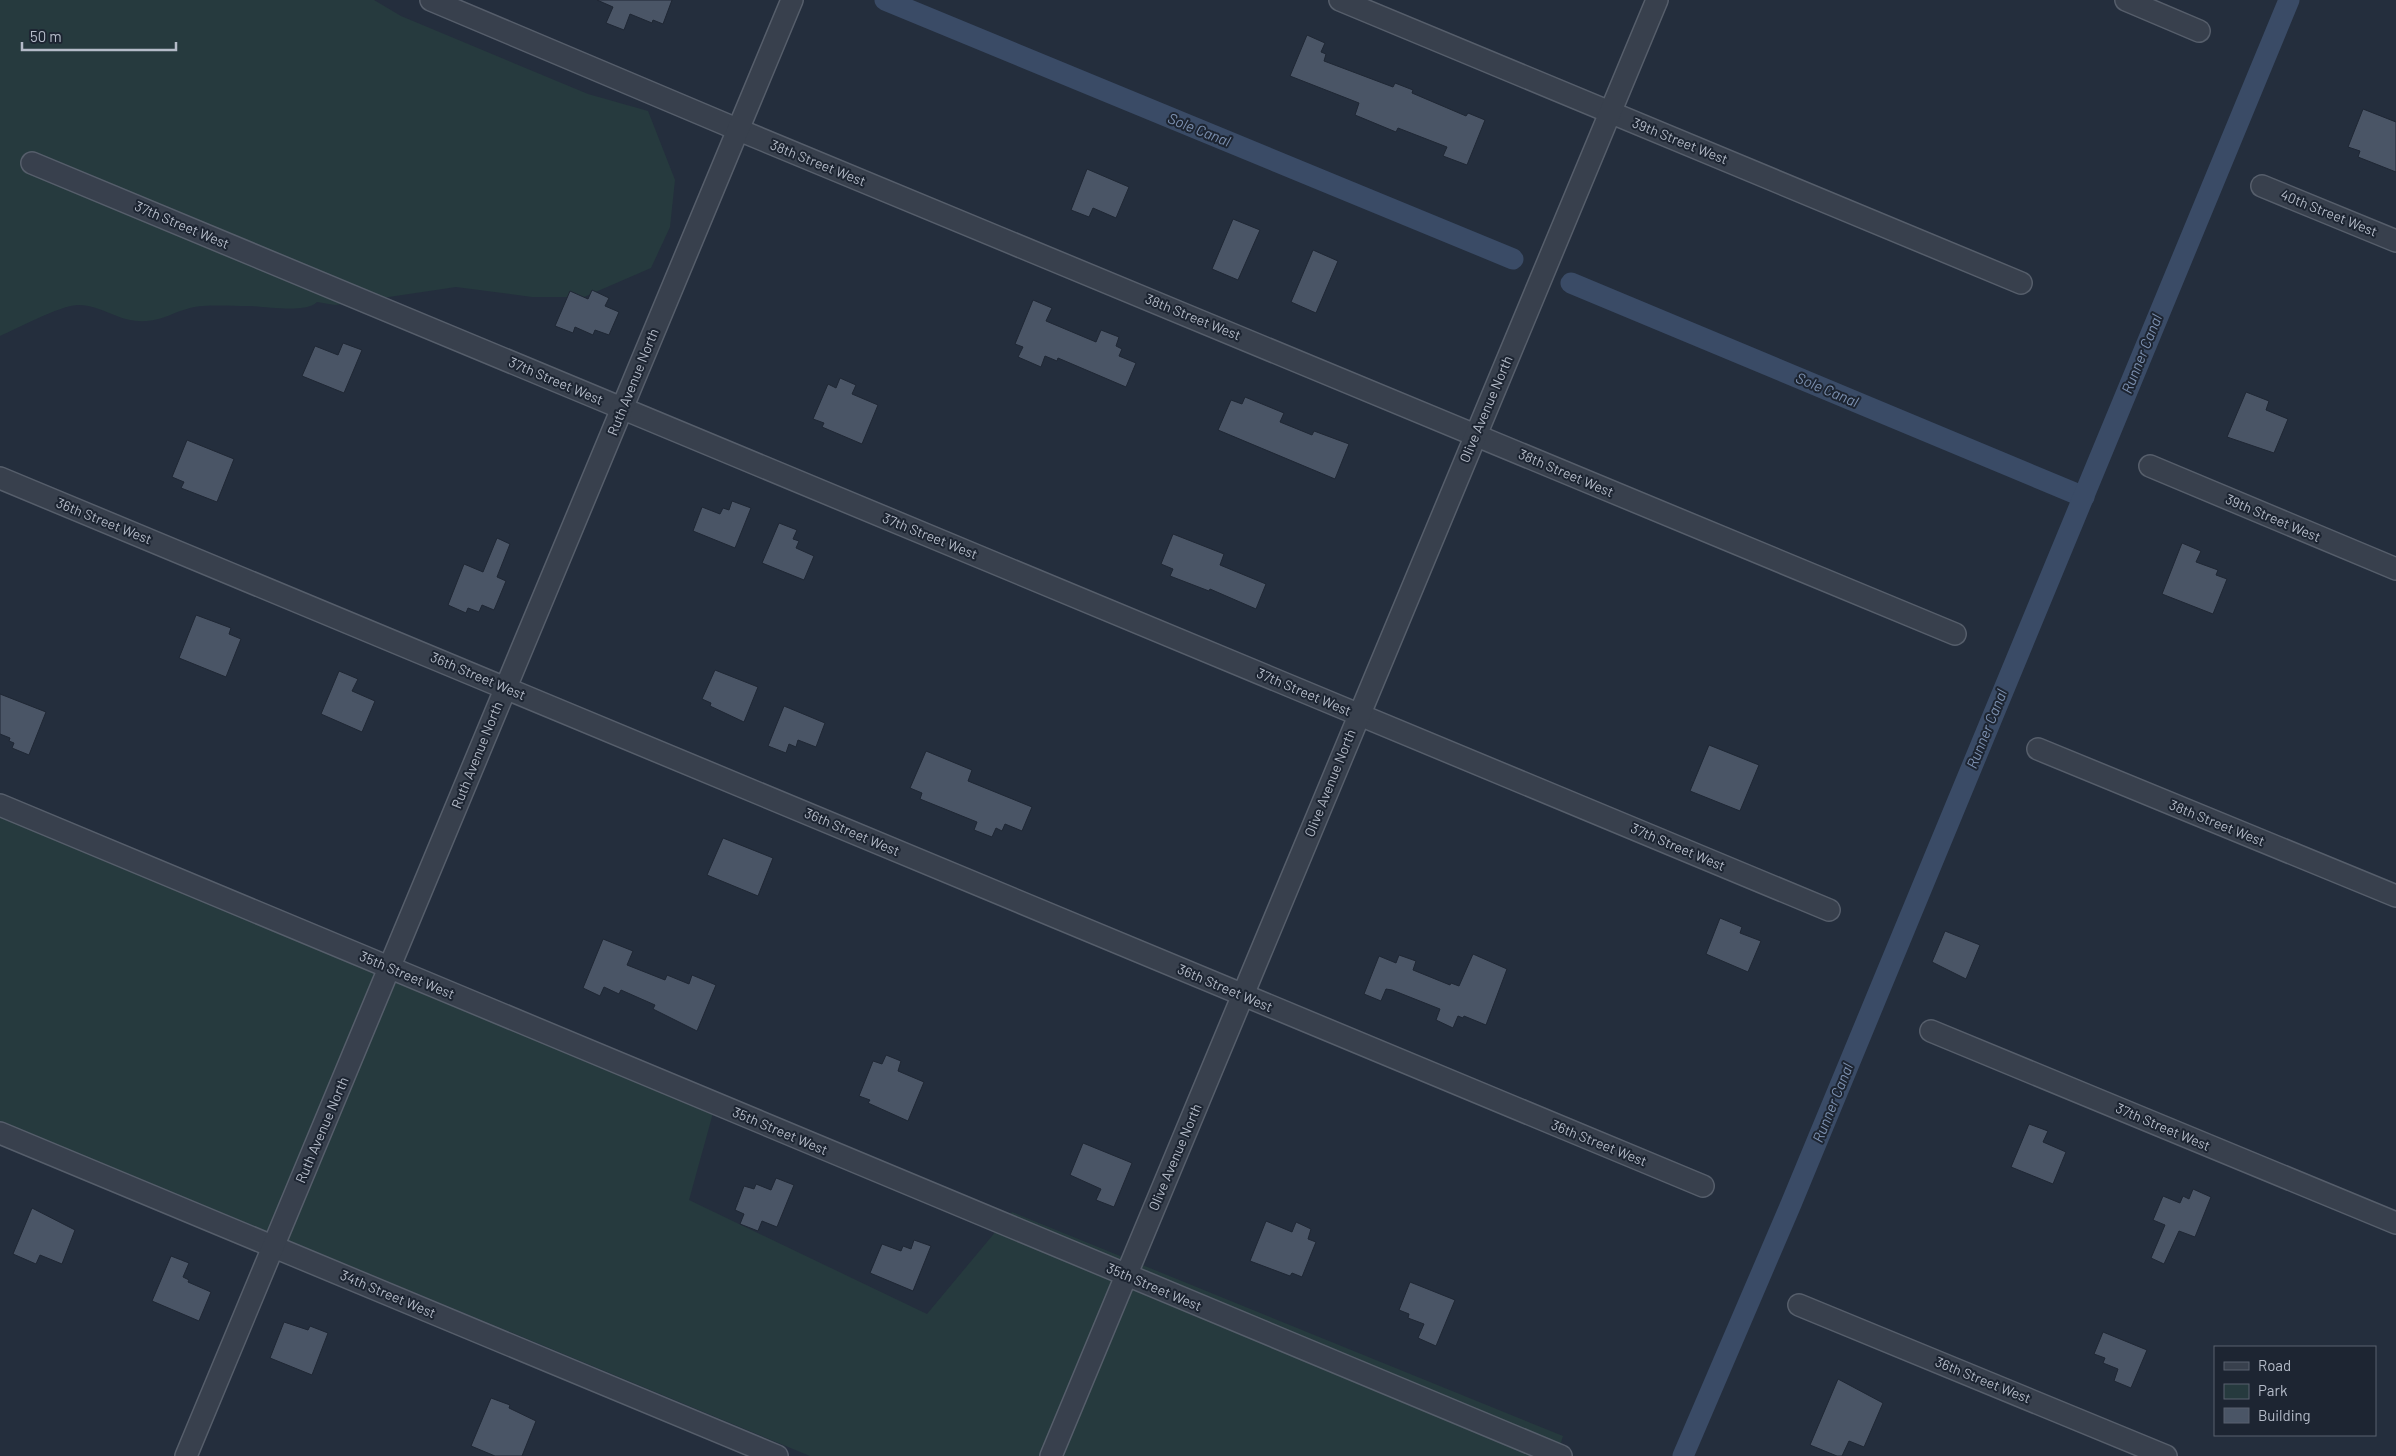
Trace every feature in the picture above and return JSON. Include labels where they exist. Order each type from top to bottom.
[{"type":"street","name":"38th Street West","points":[[431,0],[739,130],[1955,634]]},
{"type":"street","name":"Ruth Avenue North","points":[[186,1456],[792,0]]},
{"type":"street","name":"39th Street West","points":[[1340,0],[2021,283]]},
{"type":"street","name":"Olive Avenue North","points":[[1051,1456],[1657,0]]},
{"type":"street","points":[[2126,0],[2199,31]]},
{"type":"street","name":"37th Street West","points":[[32,162],[1829,910]]},
{"type":"street","name":"40th Street West","points":[[2262,186],[2396,241]]},
{"type":"street","name":"39th Street West","points":[[2150,466],[2396,569]]},
{"type":"street","name":"36th Street West","points":[[0,478],[1703,1186]]},
{"type":"street","name":"38th Street West","points":[[2038,749],[2396,896]]},
{"type":"street","name":"35th Street West","points":[[0,806],[1561,1456]]},
{"type":"street","name":"37th Street West","points":[[1931,1031],[2396,1224]]},
{"type":"street","name":"34th Street West","points":[[0,1133],[777,1456]]},
{"type":"street","name":"36th Street West","points":[[1799,1305],[2166,1456]]},
{"type":"green space","points":[[0,0],[374,0],[401,16],[588,94],[648,111],[675,180],[670,227],[651,268],[584,297],[532,297],[456,287],[335,305],[317,302],[311,306],[294,309],[203,306],[147,321],[118,317],[94,307],[77,305],[49,313],[0,336]]},
{"type":"green space","points":[[0,809],[718,1095],[689,1200],[927,1314],[1012,1212],[1563,1436],[1557,1456],[810,1456],[0,1121]]},
{"type":"building","points":[[597,0],[672,0],[663,24],[653,20],[652,23],[630,14],[624,30],[606,23],[613,7]]},
{"type":"building","points":[[1307,35],[1325,43],[1321,52],[1326,54],[1324,61],[1393,87],[1395,83],[1413,90],[1412,93],[1466,116],[1468,113],[1485,120],[1467,165],[1443,156],[1447,147],[1398,128],[1396,132],[1355,115],[1359,103],[1290,76]]},
{"type":"building","points":[[2363,109],[2396,122],[2396,172],[2358,157],[2360,151],[2348,147]]},
{"type":"building","points":[[1087,169],[1129,187],[1116,218],[1093,208],[1089,217],[1071,210]]},
{"type":"building","points":[[1233,219],[1260,230],[1238,280],[1212,269]]},
{"type":"building","points":[[1313,250],[1338,261],[1316,313],[1291,302]]},
{"type":"building","points":[[592,290],[609,298],[605,306],[619,312],[609,335],[595,330],[593,335],[575,327],[573,333],[555,326],[570,291],[588,299]]},
{"type":"building","points":[[1033,300],[1052,308],[1046,321],[1096,342],[1101,330],[1119,337],[1116,346],[1122,349],[1119,356],[1136,363],[1126,387],[1058,358],[1057,361],[1045,356],[1041,367],[1018,357],[1023,347],[1015,344]]},
{"type":"building","points":[[343,343],[362,350],[344,393],[302,376],[315,346],[338,355]]},
{"type":"building","points":[[840,378],[856,385],[852,394],[878,405],[862,444],[822,427],[824,423],[813,419],[828,384],[836,388]]},
{"type":"building","points":[[2246,392],[2269,401],[2266,410],[2288,419],[2274,453],[2227,437]]},
{"type":"building","points":[[1245,397],[1284,413],[1280,422],[1312,435],[1314,431],[1349,444],[1335,479],[1218,430],[1231,400],[1242,404]]},
{"type":"building","points":[[187,440],[234,459],[217,502],[181,488],[184,482],[172,477]]},
{"type":"building","points":[[732,501],[751,508],[735,548],[693,531],[702,507],[720,514],[723,508],[729,510]]},
{"type":"building","points":[[779,523],[797,530],[793,539],[799,541],[796,548],[814,556],[804,580],[762,563]]},
{"type":"building","points":[[1173,534],[1224,554],[1220,565],[1266,584],[1256,609],[1210,589],[1209,591],[1170,576],[1173,569],[1161,564]]},
{"type":"building","points":[[497,538],[510,544],[497,577],[506,581],[494,610],[482,605],[479,612],[468,608],[466,613],[448,605],[464,564],[483,572]]},
{"type":"building","points":[[2182,543],[2201,551],[2196,562],[2218,570],[2216,575],[2227,579],[2213,614],[2162,594]]},
{"type":"building","points":[[196,615],[231,628],[229,634],[241,639],[226,677],[179,658]]},
{"type":"building","points":[[715,670],[758,687],[744,722],[710,706],[711,703],[702,699]]},
{"type":"building","points":[[339,671],[358,679],[352,691],[375,701],[362,732],[321,714]]},
{"type":"building","points":[[0,694],[46,712],[29,755],[12,748],[14,743],[9,741],[10,738],[0,734]]},
{"type":"building","points":[[784,706],[825,723],[816,747],[798,740],[796,747],[789,744],[786,753],[768,746]]},
{"type":"building","points":[[1709,745],[1759,765],[1740,811],[1690,791]]},
{"type":"building","points":[[926,751],[972,770],[968,781],[1032,807],[1022,831],[1005,824],[1002,831],[996,828],[992,837],[974,830],[977,822],[920,799],[922,793],[910,788]]},
{"type":"building","points":[[723,838],[773,858],[758,896],[707,875]]},
{"type":"building","points":[[1720,918],[1742,927],[1740,933],[1761,941],[1748,972],[1706,954]]},
{"type":"building","points":[[1945,931],[1980,945],[1966,979],[1932,962]]},
{"type":"building","points":[[603,939],[633,951],[627,965],[665,980],[667,975],[689,984],[692,975],[716,985],[697,1031],[653,1009],[655,1005],[621,990],[619,994],[604,987],[600,996],[583,988]]},
{"type":"building","points":[[1473,954],[1507,969],[1486,1025],[1464,1016],[1463,1018],[1458,1016],[1453,1028],[1436,1020],[1440,1009],[1392,990],[1386,989],[1381,1001],[1364,994],[1379,956],[1396,963],[1399,955],[1416,961],[1413,970],[1450,985],[1451,983],[1459,986]]},
{"type":"building","points":[[886,1055],[901,1061],[898,1071],[924,1082],[908,1121],[868,1103],[870,1100],[859,1096],[873,1061],[882,1064]]},
{"type":"building","points":[[2029,1124],[2048,1131],[2043,1142],[2066,1152],[2053,1184],[2011,1167]]},
{"type":"building","points":[[1083,1143],[1132,1163],[1114,1207],[1096,1200],[1101,1189],[1070,1175]]},
{"type":"building","points":[[776,1178],[794,1185],[777,1227],[762,1221],[758,1231],[740,1224],[744,1214],[735,1210],[744,1186],[754,1189],[756,1184],[771,1190]]},
{"type":"building","points":[[2193,1189],[2211,1197],[2195,1237],[2179,1231],[2164,1264],[2151,1258],[2165,1225],[2153,1220],[2163,1196],[2180,1203],[2183,1196],[2189,1199]]},
{"type":"building","points":[[32,1208],[75,1230],[62,1264],[40,1255],[36,1264],[13,1254]]},
{"type":"building","points":[[1266,1221],[1292,1232],[1296,1222],[1311,1229],[1308,1239],[1316,1242],[1302,1277],[1292,1273],[1290,1276],[1250,1261]]},
{"type":"building","points":[[914,1240],[931,1246],[913,1291],[870,1273],[882,1244],[901,1251],[903,1246],[911,1249]]},
{"type":"building","points":[[171,1256],[189,1263],[183,1277],[189,1280],[188,1282],[211,1292],[199,1321],[152,1301]]},
{"type":"building","points":[[1410,1282],[1455,1300],[1436,1346],[1418,1338],[1424,1324],[1408,1318],[1409,1314],[1399,1310]]},
{"type":"building","points":[[284,1322],[308,1330],[310,1326],[328,1333],[312,1375],[270,1358]]},
{"type":"building","points":[[2103,1332],[2147,1350],[2131,1388],[2114,1381],[2118,1369],[2103,1363],[2105,1358],[2094,1354]]},
{"type":"building","points":[[1838,1379],[1883,1403],[1864,1447],[1849,1441],[1842,1456],[1837,1456],[1810,1445]]},
{"type":"building","points":[[491,1398],[510,1405],[509,1408],[536,1421],[522,1456],[495,1456],[471,1446]]},
{"type":"waterway","name":"Sole Canal","points":[[885,0],[1513,259]]},
{"type":"waterway","name":"Runner Canal","points":[[1683,1456],[1791,1204],[2289,0]]},
{"type":"waterway","name":"Sole Canal","points":[[1571,283],[2084,497]]}]
